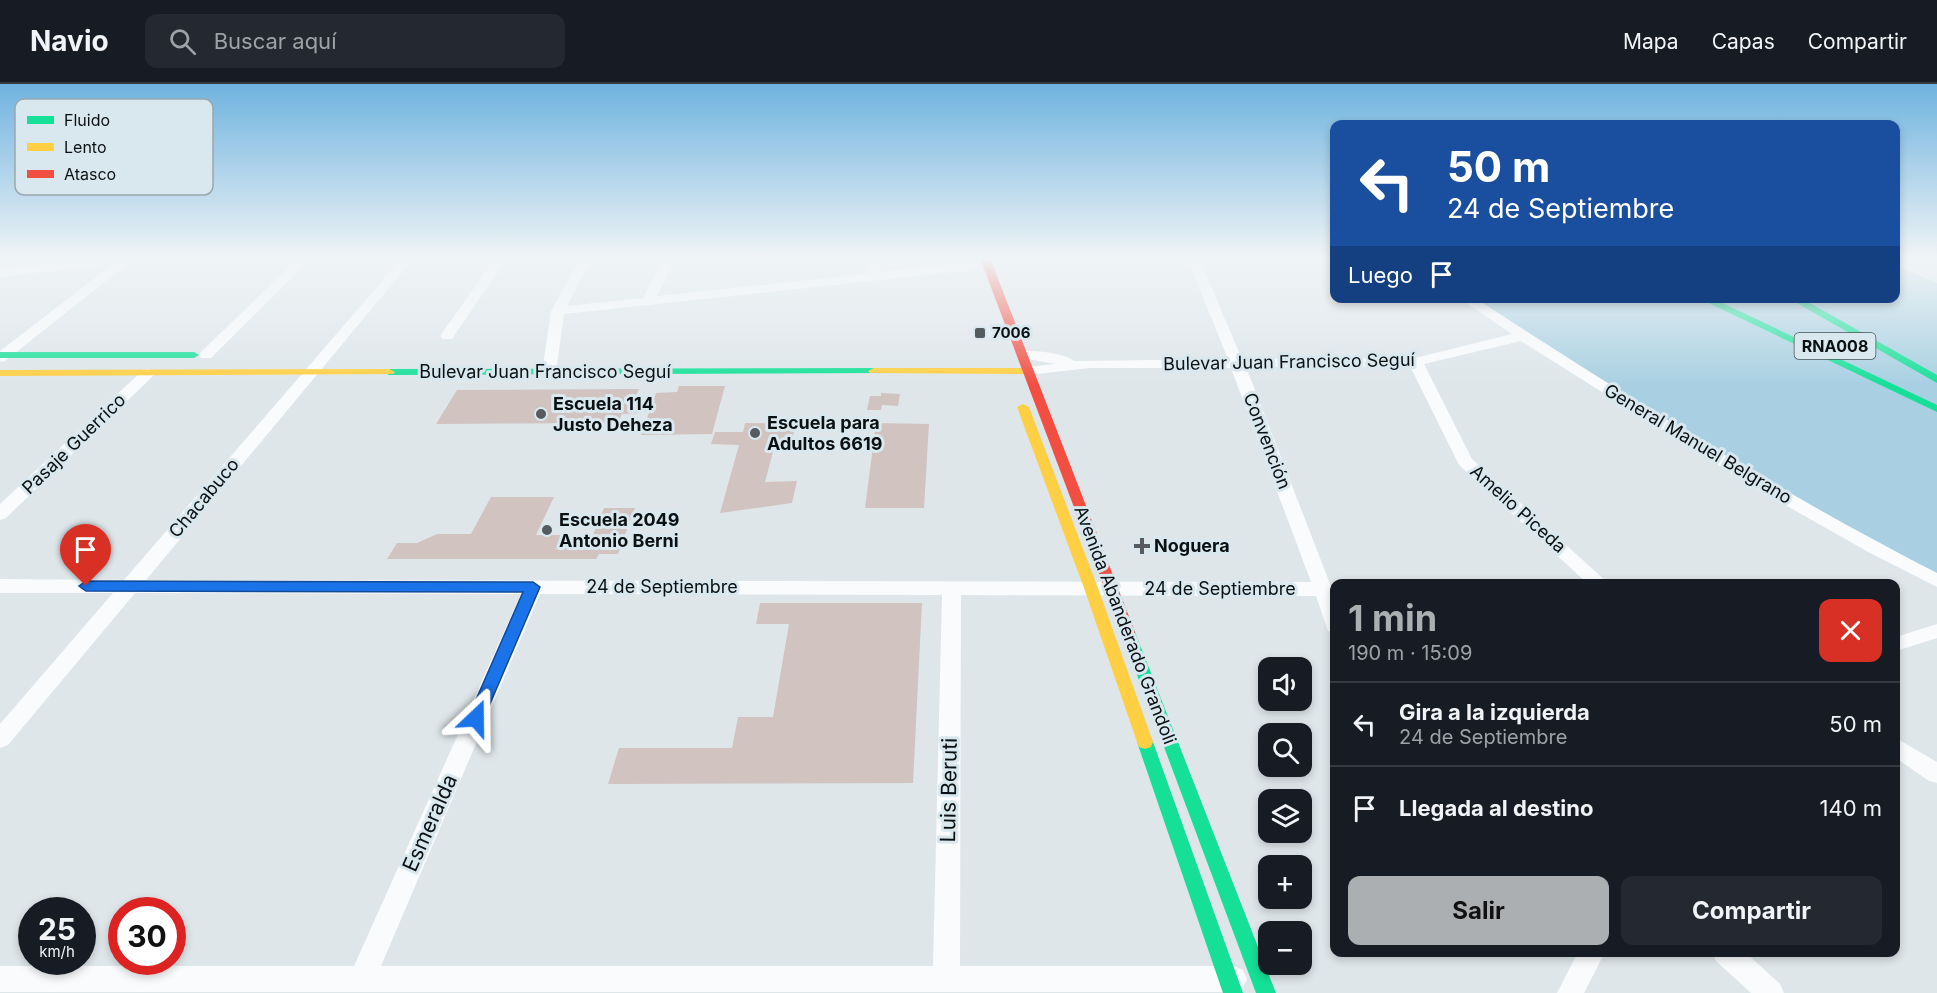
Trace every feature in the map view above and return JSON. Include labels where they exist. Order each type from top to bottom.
[{"type":"main road","name":"Avenida Abanderado Grandoli","points":[[1002,300],[1263,986]]},
{"type":"main road","points":[[1689,303],[1808,350]]},
{"type":"main road","name":"RNA008","points":[[1713,303],[1808,350],[1937,409]]},
{"type":"main road","name":"RNA008","points":[[1744,303],[1937,392]]},
{"type":"main road","name":"RNA008","points":[[1802,303],[1937,380]]},
{"type":"main road","name":"Bulevar Juan Francisco Seguí","points":[[1004,355],[1023,354]]},
{"type":"main road","points":[[2,356],[230,355]]},
{"type":"main road","points":[[302,355],[326,355]]},
{"type":"main road","name":"Avenida Abanderado Grandoli","points":[[1004,355],[1090,588],[1230,986]]},
{"type":"main road","name":"Bulevar Juan Francisco Seguí","points":[[0,373],[549,372],[1014,382],[1029,371]]},
{"type":"street","points":[[2,356],[75,300]]},
{"type":"street","points":[[206,355],[262,300]]},
{"type":"street","name":"Chacabuco","points":[[0,739],[372,300]]},
{"type":"street","points":[[447,336],[472,300]]},
{"type":"street","points":[[549,372],[557,355],[558,311],[564,300]]},
{"type":"street","points":[[558,311],[653,300]]},
{"type":"street","name":"Convención","points":[[1211,300],[1237,363],[1330,611]]},
{"type":"street","name":"General Manuel Belgrano","points":[[1473,303],[1662,424],[1844,532],[1937,581]]},
{"type":"street","name":"Bulevar Juan Francisco Seguí","points":[[1029,371],[1089,364],[1415,362],[1523,336]]},
{"type":"street","name":"Bulevar Juan Francisco Seguí","points":[[1023,354],[1089,364]]},
{"type":"street","name":"Amelio Piceda","points":[[1415,362],[1465,461],[1595,579]]},
{"type":"street","name":"Pasaje Guerrico","points":[[0,514],[148,373]]},
{"type":"street","name":"24 de Septiembre","points":[[0,586],[1323,589]]},
{"type":"street","name":"Esmeralda","points":[[359,986],[533,587]]},
{"type":"street","name":"Luis Beruti","points":[[946,986],[952,588]]},
{"type":"street","points":[[1900,643],[1937,631]]},
{"type":"street","points":[[1900,750],[1937,774]]},
{"type":"street","points":[[1570,993],[1589,957]]},
{"type":"street","points":[[1731,957],[1771,993]]},
{"type":"street","points":[[0,979],[359,986],[1263,986]]},
{"type":"shaded area","points":[[1900,300],[1937,300],[1937,581],[1844,532],[1472,303],[1900,303]]},
{"type":"building","points":[[679,386],[725,386],[712,434],[641,435],[656,393],[677,392]]},
{"type":"building","points":[[639,389],[634,401],[645,401],[640,413],[622,414],[618,423],[436,424],[457,390]]},
{"type":"building","points":[[881,393],[900,394],[898,406],[882,405],[881,410],[867,410],[870,396],[881,396]]},
{"type":"building","points":[[745,423],[796,424],[790,448],[774,448],[765,482],[797,481],[792,503],[720,513],[739,445],[711,444],[715,432],[743,432]]},
{"type":"building","points":[[876,423],[929,424],[924,508],[865,508]]},
{"type":"building","points":[[491,497],[554,497],[536,535],[593,535],[604,508],[635,508],[618,554],[599,554],[596,559],[387,559],[397,543],[417,543],[437,534],[471,534]]},
{"type":"building","points":[[760,603],[922,603],[913,783],[608,784],[619,748],[732,748],[738,717],[773,717],[789,624],[756,624]]},
{"type":"traffic: fast","points":[[1714,303],[1937,409]]},
{"type":"traffic: fast","points":[[1802,303],[1937,380]]},
{"type":"traffic: fast","points":[[0,355],[194,355]]},
{"type":"traffic: fast","points":[[389,372],[874,371]]},
{"type":"traffic: fast","points":[[1128,632],[1266,993]]},
{"type":"traffic: fast","points":[[1145,742],[1233,993]]},
{"type":"traffic: slow","points":[[874,371],[1029,371]]},
{"type":"traffic: slow","points":[[0,373],[389,372]]},
{"type":"traffic: slow","points":[[1023,407],[1091,588],[1145,742]]},
{"type":"traffic: jam","points":[[1001,300],[1128,632]]},
{"type":"place","name":"7006","points":[[980,333]]},
{"type":"place","name":"Escuela 114 Justo Deheza","points":[[541,414]]},
{"type":"place","name":"Escuela para Adultos 6619","points":[[755,433]]},
{"type":"place","name":"Escuela 2049 Antonio Berni","points":[[547,530]]},
{"type":"place","name":"Noguera","points":[[1142,546]]},
{"type":"route","points":[[86,586],[533,587],[476,718]]}]
